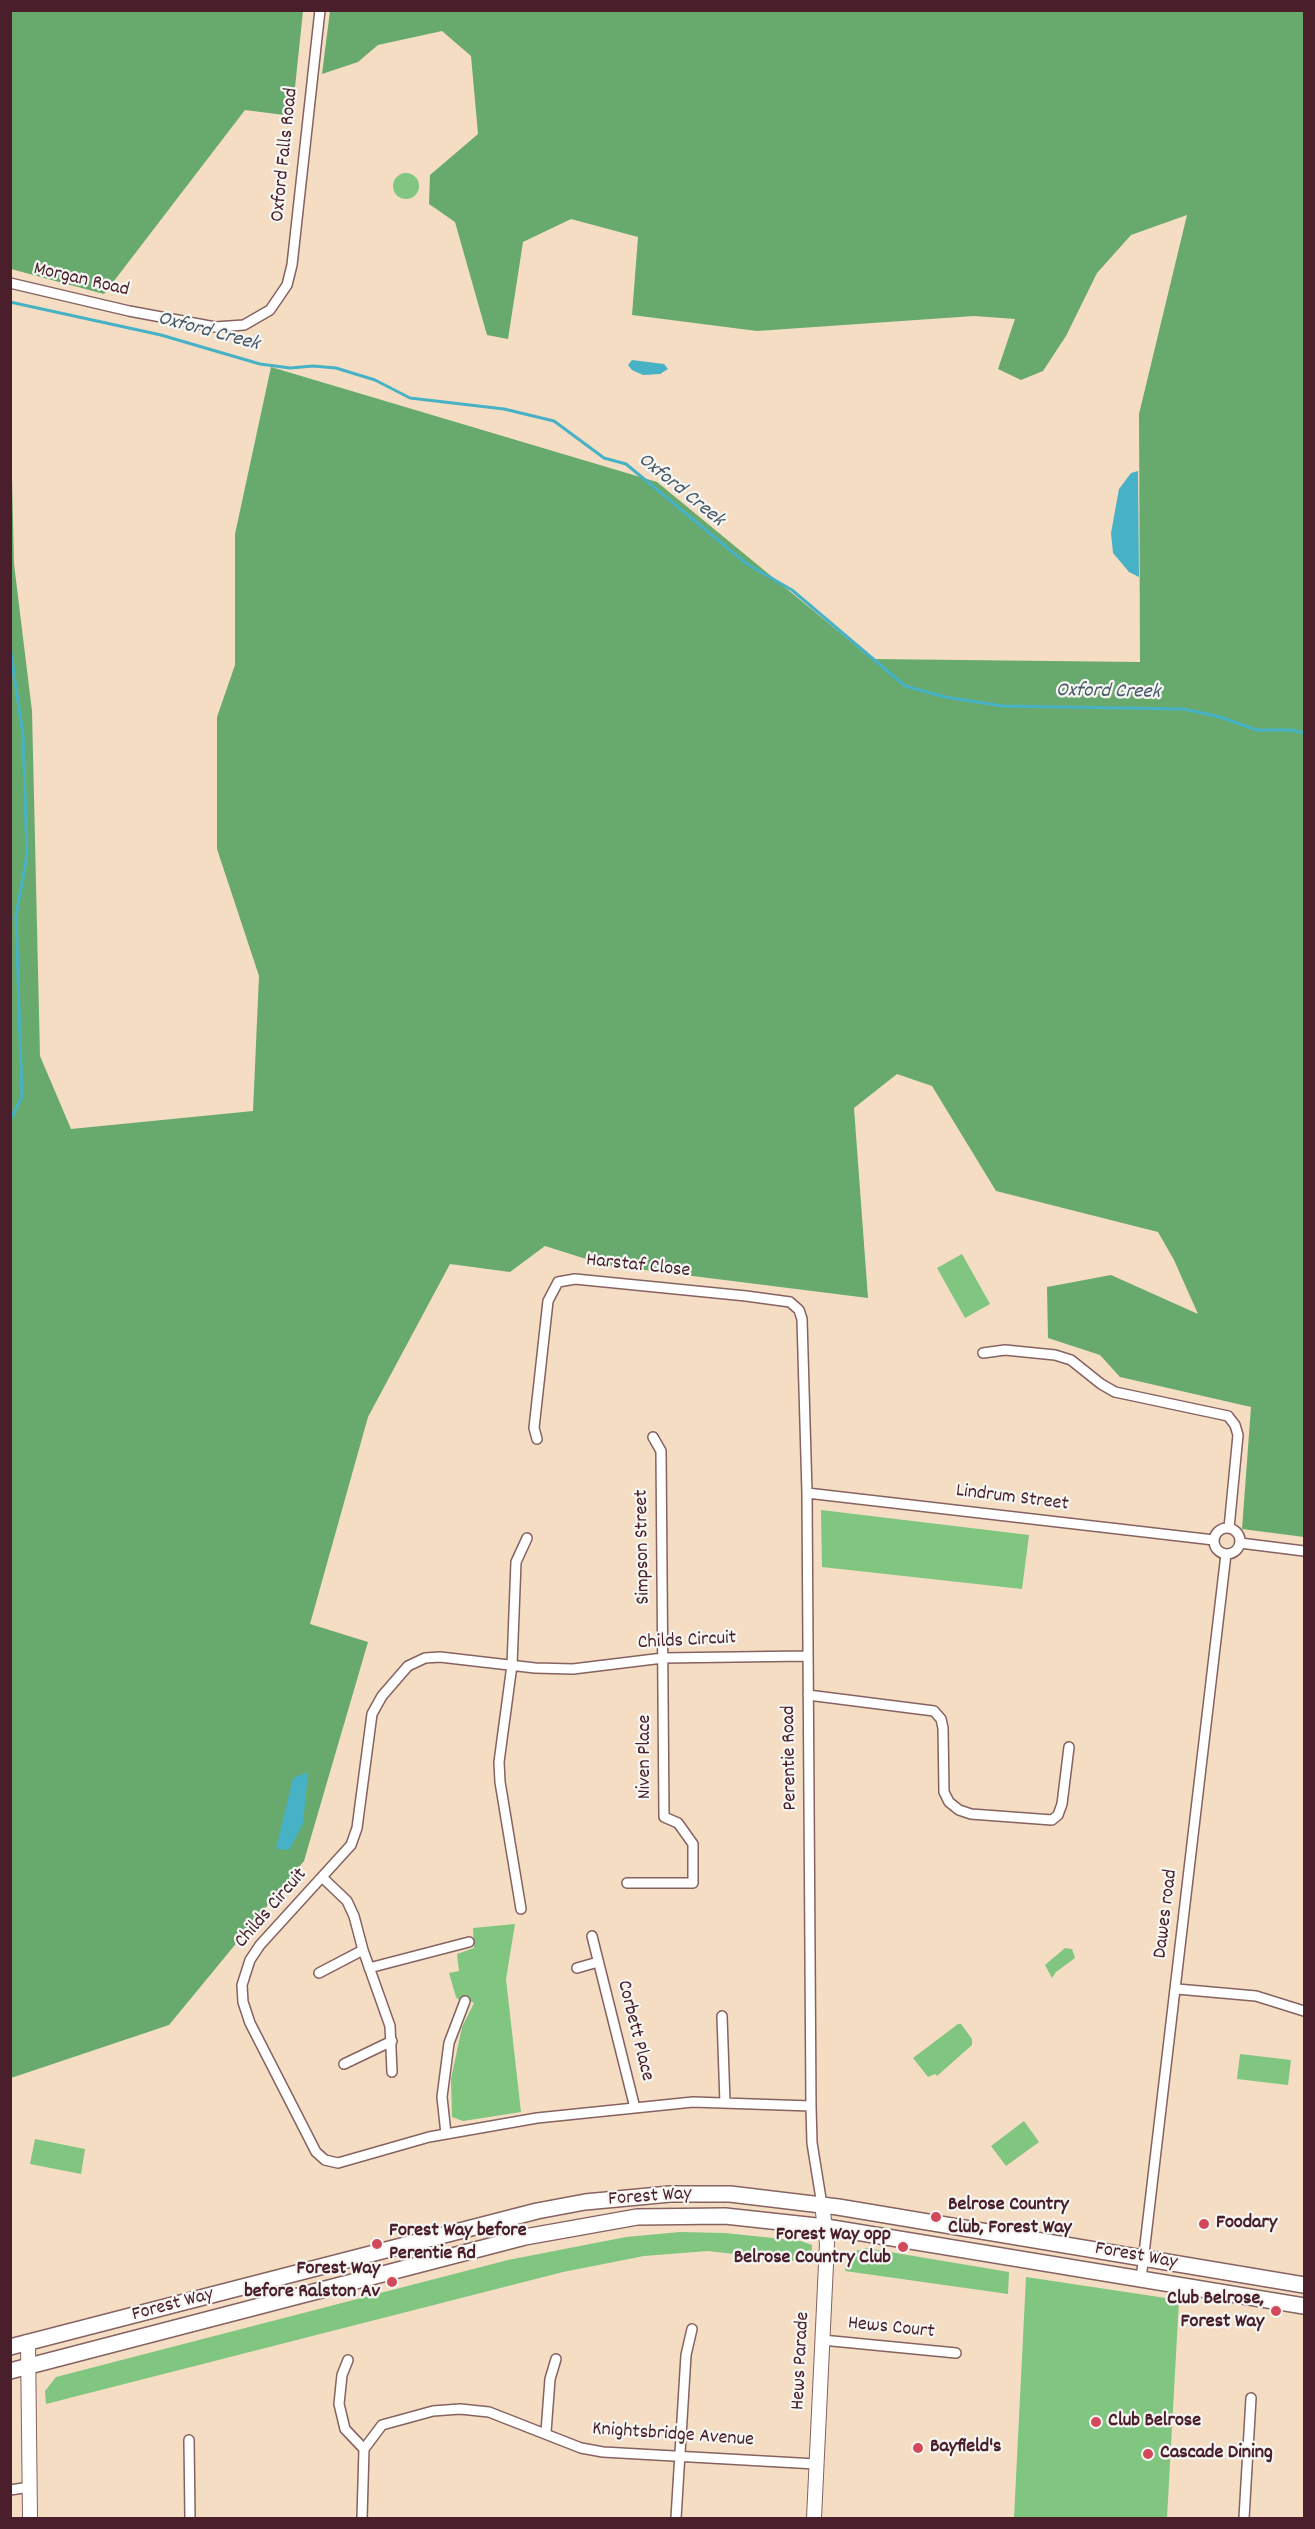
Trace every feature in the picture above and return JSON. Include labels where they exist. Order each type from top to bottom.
[{"type":"main road","name":"Forest Way","points":[[10,2347],[574,2204],[650,2195],[710,2193],[822,2205],[1305,2285]]},
{"type":"main road","name":"Forest Way","points":[[10,2371],[525,2237],[637,2217],[701,2215],[753,2217],[1305,2306]]},
{"type":"street","name":"Oxford Falls Road","points":[[278,302],[287,285],[292,265],[320,10]]},
{"type":"street","name":"Morgan Road","points":[[10,283],[129,311],[215,327],[244,325],[260,317],[278,302]]},
{"type":"street","name":"Harstaf Close","points":[[537,1439],[534,1428],[548,1301],[558,1282],[575,1279],[746,1296],[790,1302],[799,1310]]},
{"type":"street","name":"Perentie Road","points":[[799,1310],[802,1319],[807,1493],[811,2106],[812,2143],[822,2205]]},
{"type":"street","points":[[983,1353],[1005,1350],[1056,1355],[1071,1360],[1115,1392],[1228,1416],[1235,1425],[1238,1435],[1229,1528]]},
{"type":"street","name":"Simpson Street","points":[[653,1437],[661,1451],[663,1658]]},
{"type":"street","name":"Lindrum Street","points":[[807,1493],[1214,1540]]},
{"type":"street","points":[[1229,1528],[1237,1532],[1240,1543],[1234,1552],[1226,1554],[1217,1548],[1214,1540],[1218,1532],[1229,1528]]},
{"type":"street","points":[[520,1909],[500,1782],[499,1762],[512,1665],[516,1562],[527,1538]]},
{"type":"street","points":[[1240,1543],[1305,1551]]},
{"type":"street","name":"Dawes road","points":[[1141,2279],[1177,1989],[1226,1554]]},
{"type":"street","name":"Childs Circuit","points":[[807,1656],[663,1658],[573,1669],[440,1657],[425,1658],[408,1666],[396,1678],[372,1714],[357,1828],[351,1845],[260,1945],[250,1960],[242,1985],[243,2002],[250,2023],[316,2152],[325,2160],[338,2163],[446,2134],[537,2118],[693,2103],[811,2106]]},
{"type":"street","name":"Niven Place","points":[[627,1884],[693,1883],[693,1844],[678,1823],[664,1817],[663,1658]]},
{"type":"street","points":[[808,1695],[934,1711],[941,1719],[943,1728],[944,1792],[948,1802],[959,1810],[971,1814],[1052,1820],[1058,1815],[1062,1804],[1069,1747]]},
{"type":"street","points":[[323,1878],[347,1901],[354,1916],[363,1950],[390,2026],[392,2072]]},
{"type":"street","name":"Corbett Place","points":[[592,1936],[635,2108]]},
{"type":"street","points":[[369,1968],[469,1942]]},
{"type":"street","points":[[319,1973],[363,1950]]},
{"type":"street","name":"Corbett Place","points":[[577,1968],[598,1962]]},
{"type":"street","points":[[1177,1989],[1256,1996],[1305,2011]]},
{"type":"street","points":[[446,2134],[442,2097],[449,2043],[465,2001]]},
{"type":"street","points":[[723,2016],[725,2103]]},
{"type":"street","points":[[344,2064],[392,2041]]},
{"type":"street","name":"Hews Parade","points":[[814,2518],[826,2227],[822,2205]]},
{"type":"street","points":[[676,2518],[686,2355],[692,2329]]},
{"type":"street","name":"Hews Court","points":[[822,2340],[956,2353]]},
{"type":"street","points":[[28,2342],[30,2518]]},
{"type":"street","points":[[546,2432],[550,2379],[556,2359]]},
{"type":"street","points":[[348,2360],[342,2375],[339,2404],[345,2428],[364,2449],[362,2518]]},
{"type":"street","points":[[1244,2518],[1251,2398]]},
{"type":"street","name":"Knightsbridge Avenue","points":[[364,2449],[382,2425],[433,2411],[460,2409],[489,2412],[546,2432],[581,2448],[603,2452],[816,2464]]},
{"type":"street","points":[[189,2440],[190,2518]]},
{"type":"street","points":[[10,2490],[30,2487]]},
{"type":"green space","points":[[10,11],[303,11],[292,116],[245,110],[104,294],[11,269]]},
{"type":"green space","points":[[330,11],[1304,11],[1304,1537],[1242,1529],[1251,1407],[1120,1377],[1100,1355],[1048,1338],[1047,1287],[1111,1275],[1198,1314],[1174,1260],[1158,1232],[996,1191],[932,1086],[897,1074],[854,1108],[868,1298],[605,1265],[545,1246],[510,1272],[450,1264],[368,1417],[310,1624],[368,1642],[304,1861],[169,2025],[11,2078],[10,389],[14,564],[32,711],[40,1056],[71,1129],[253,1111],[259,976],[217,849],[217,717],[235,665],[235,534],[271,367],[657,482],[872,659],[1140,662],[1139,414],[1187,215],[1131,235],[1097,273],[1066,336],[1043,371],[1021,380],[998,369],[1015,319],[974,316],[757,331],[632,315],[638,237],[571,219],[523,242],[508,339],[487,335],[455,222],[429,204],[430,175],[478,134],[471,56],[442,31],[378,45],[358,62],[322,74]]},
{"type":"green space","points":[[406,173],[415,177],[419,186],[415,195],[406,199],[397,195],[393,186],[397,177]]},
{"type":"green space","points":[[962,1254],[990,1304],[965,1318],[937,1268]]},
{"type":"green space","points":[[821,1510],[1029,1535],[1022,1589],[822,1567]]},
{"type":"green space","points":[[515,1924],[506,1979],[521,2112],[463,2121],[452,2117],[451,2079],[462,2027],[474,2003],[463,1997],[459,2000],[456,1997],[449,1973],[459,1971],[457,1954],[474,1948],[473,1928]]},
{"type":"green space","points":[[1065,1948],[1072,1949],[1075,1958],[1056,1972],[1052,1978],[1045,1965]]},
{"type":"green space","points":[[961,2024],[972,2039],[972,2045],[937,2076],[935,2074],[928,2077],[913,2058]]},
{"type":"green space","points":[[1240,2054],[1291,2060],[1288,2085],[1237,2079]]},
{"type":"green space","points":[[1024,2121],[1039,2142],[1006,2166],[991,2146]]},
{"type":"green space","points":[[35,2139],[85,2149],[81,2174],[30,2164]]},
{"type":"green space","points":[[680,2232],[725,2233],[801,2241],[812,2245],[811,2263],[708,2251],[644,2256],[563,2272],[46,2404],[45,2391],[56,2377],[508,2260],[626,2237]]},
{"type":"green space","points":[[866,2248],[1009,2272],[1008,2294],[845,2271],[849,2253]]},
{"type":"green space","name":"Club Belrose","points":[[1026,2277],[1179,2300],[1167,2518],[1014,2518]]},
{"type":"water","points":[[632,360],[664,364],[668,369],[660,374],[643,375],[632,370],[628,365]]},
{"type":"water","points":[[1138,471],[1139,577],[1129,572],[1113,553],[1111,533],[1119,489],[1131,473]]},
{"type":"water","points":[[308,1772],[303,1824],[289,1850],[276,1849],[293,1778]]},
{"type":"waterway","name":"Oxford Creek","points":[[10,302],[161,335],[260,364],[290,368],[313,366],[336,368],[375,380],[410,398],[504,409],[554,421],[604,458],[626,464],[747,564],[792,590],[905,686],[945,697],[1003,706],[1184,709],[1220,717],[1257,730],[1291,730],[1304,733]]},
{"type":"waterway","points":[[10,647],[23,735],[27,855],[16,916],[22,1097],[10,1120]]},
{"type":"place","name":"Belrose Country Club, Forest Way","points":[[936,2217]]},
{"type":"place","name":"Foodary","points":[[1204,2224]]},
{"type":"place","name":"Forest Way before Perentie Rd","points":[[377,2244]]},
{"type":"place","name":"Forest Way opp Belrose Country Club","points":[[903,2247]]},
{"type":"place","name":"Forest Way before Ralston Av","points":[[392,2282]]},
{"type":"place","name":"Club Belrose, Forest Way","points":[[1276,2311]]},
{"type":"place","name":"Club Belrose","points":[[1096,2422]]},
{"type":"place","name":"Bayfield's","points":[[918,2448]]},
{"type":"place","name":"Cascade Dining","points":[[1148,2454]]}]
